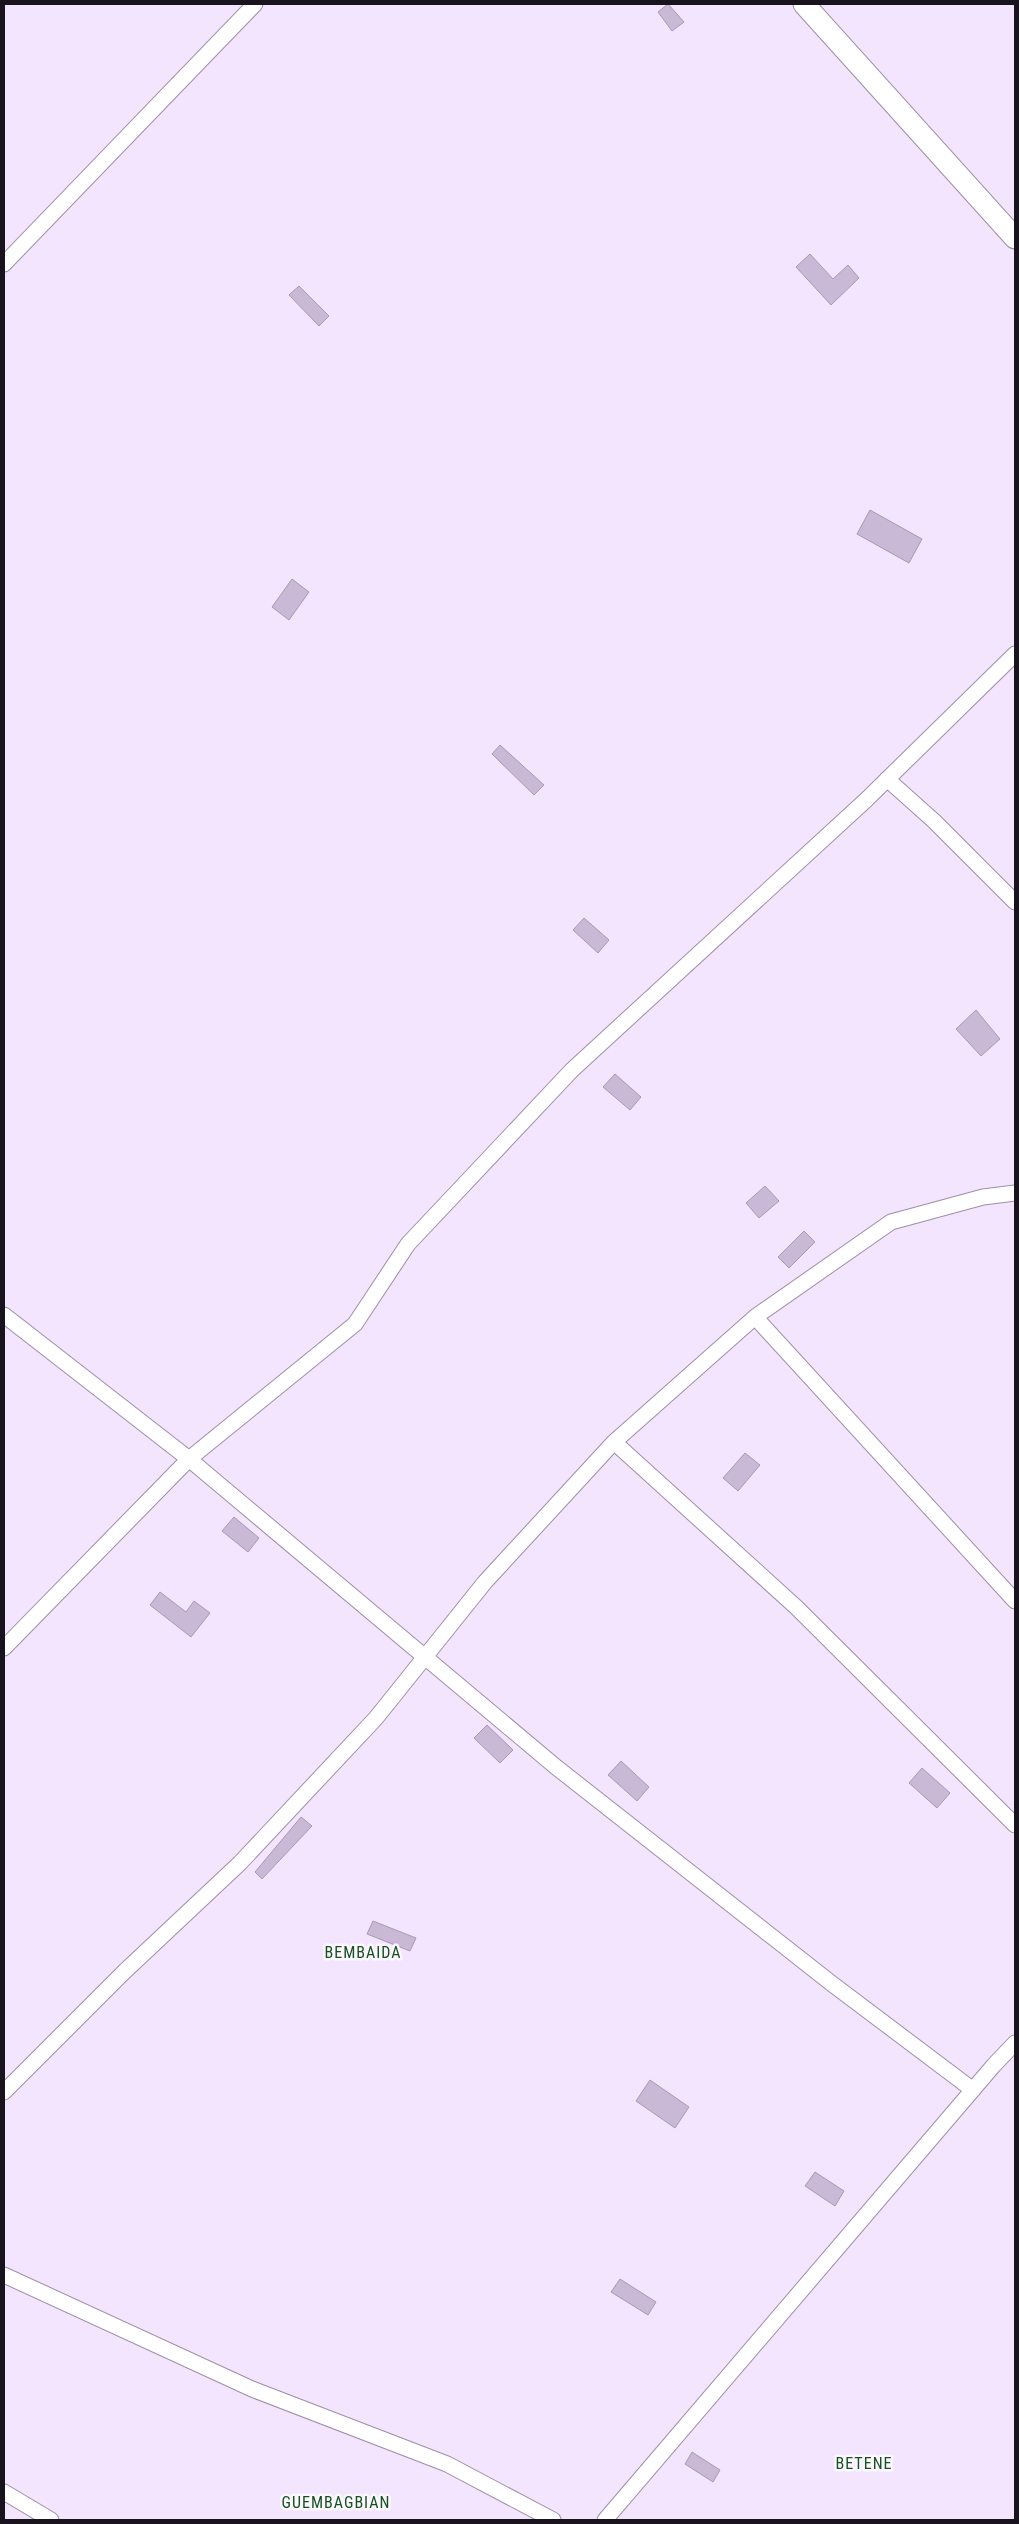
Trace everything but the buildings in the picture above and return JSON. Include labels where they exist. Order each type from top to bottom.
[{"type":"street","points":[[4,264],[256,4]]},
{"type":"street","points":[[804,4],[1015,238]]},
{"type":"street","points":[[4,1648],[188,1459],[356,1324],[408,1244],[572,1070],[887,779],[1015,654]]},
{"type":"street","points":[[887,779],[934,821],[1015,902]]},
{"type":"street","points":[[4,2092],[124,1972],[240,1863],[376,1718],[485,1582],[614,1442],[755,1317],[891,1222],[983,1197],[1015,1193]]},
{"type":"street","points":[[4,1315],[188,1459],[572,1780],[831,1983],[973,2090]]},
{"type":"street","points":[[755,1317],[1015,1601]]},
{"type":"street","points":[[614,1442],[796,1607],[1015,1824]]},
{"type":"street","points":[[605,2520],[1015,2043]]},
{"type":"street","points":[[4,2275],[252,2389],[447,2464],[553,2520]]},
{"type":"street","points":[[4,2492],[51,2520]]},
{"type":"district","name":"BEMBAIDA","points":[[363,1952]]},
{"type":"district","name":"BETENE","points":[[864,2463]]},
{"type":"district","name":"GUEMBAGBIAN","points":[[336,2502]]}]
